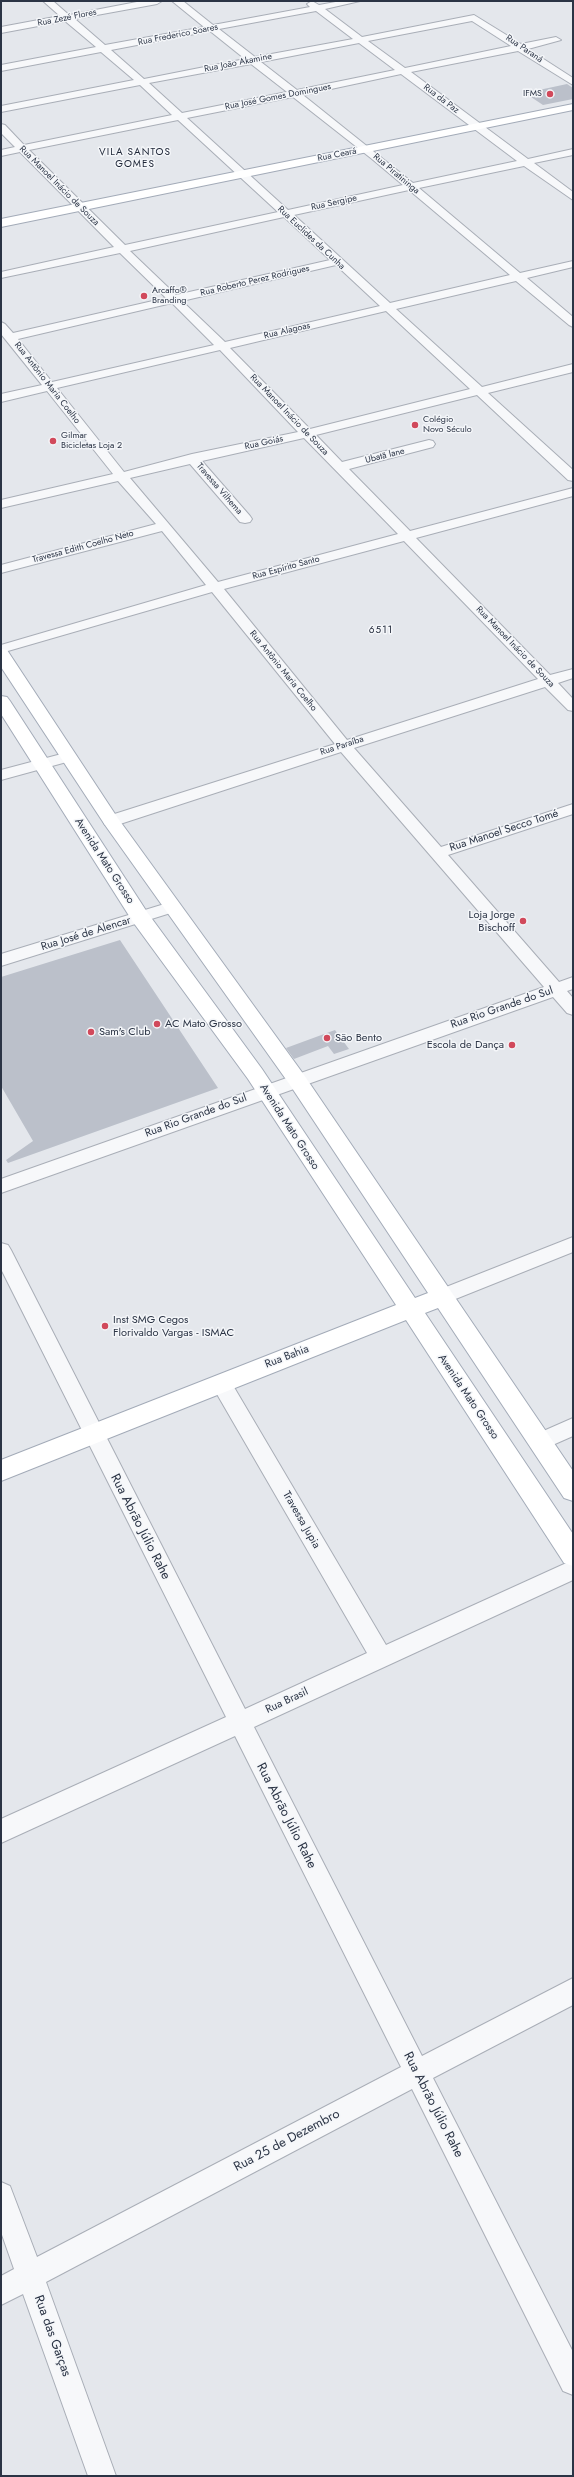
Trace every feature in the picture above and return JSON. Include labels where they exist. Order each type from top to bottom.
[{"type":"main road","name":"Rua Ceará","points":[[1,228],[101,204],[242,174],[573,107]]},
{"type":"main road","name":"Rua Ceará","points":[[1,222],[81,209]]},
{"type":"main road","points":[[1,654],[111,821],[171,907],[297,1080],[573,1491]]},
{"type":"main road","name":"Avenida Mato Grosso","points":[[1,701],[140,917],[266,1091],[573,1555]]},
{"type":"main road","name":"Rua Bahia","points":[[1,1471],[93,1433],[443,1296]]},
{"type":"street","name":"Rua Euclides da Cunha","points":[[48,1],[141,81],[285,213],[336,262],[573,477]]},
{"type":"street","name":"Rua Zezé Flores","points":[[1,30],[157,1]]},
{"type":"street","name":"Rua Piratininga","points":[[177,1],[366,149],[516,277],[573,323]]},
{"type":"street","name":"Rua da Paz","points":[[308,1],[573,197]]},
{"type":"street","name":"Rua Frederico Soares","points":[[1,68],[355,1]]},
{"type":"street","name":"Rua João Akamine","points":[[1,109],[360,39],[476,18]]},
{"type":"street","name":"Rua Paraná","points":[[476,18],[573,82]]},
{"type":"street","name":"Rua José Gomes Domingues","points":[[1,153],[294,93],[406,72],[556,40]]},
{"type":"street","name":"Rua Manoel Inácio de Souza","points":[[1,127],[172,300],[222,346],[308,433],[573,707]]},
{"type":"street","name":"Rua Sergipe","points":[[1,275],[573,152]]},
{"type":"street","name":"Rua Roberto Perez Rodrigues","points":[[11,337],[336,262]]},
{"type":"street","name":"Rua Alagoas","points":[[1,398],[573,264]]},
{"type":"street","name":"Rua Antônio Maria Coelho","points":[[1,326],[120,475],[164,526],[344,746],[436,854],[565,986],[573,1008]]},
{"type":"street","name":"Rua Goiás","points":[[3,500],[308,433],[573,368]]},
{"type":"street","name":"Ubatã lane","points":[[340,467],[430,444]]},
{"type":"street","name":"Travessa Vilhema","points":[[192,458],[245,519]]},
{"type":"street","name":"Rua Espírito Santo","points":[[1,649],[214,587],[573,492]]},
{"type":"street","name":"Travessa Edith Coelho Neto","points":[[1,569],[164,526]]},
{"type":"street","name":"Rua Paraíba","points":[[111,821],[573,673]]},
{"type":"street","points":[[1,775],[69,756]]},
{"type":"street","name":"Rua Manoel Secco Tomé","points":[[436,854],[573,809]]},
{"type":"street","name":"Rua José de Alencar","points":[[1,960],[171,907]]},
{"type":"street","name":"Rua Rio Grande do Sul","points":[[1,1186],[565,986]]},
{"type":"street","name":"Rua Bahia","points":[[443,1296],[573,1244]]},
{"type":"street","name":"Rua Abrão Júlio Rahe","points":[[1,1250],[573,2381]]},
{"type":"street","name":"Travessa Jupia","points":[[221,1383],[381,1657]]},
{"type":"street","points":[[539,1442],[573,1427]]},
{"type":"street","name":"Rua Brasil","points":[[1,1831],[573,1570]]},
{"type":"street","name":"Rua 25 de Dezembro","points":[[1,2291],[573,1991]]},
{"type":"street","name":"Rua das Garças","points":[[1,2195],[102,2476]]},
{"type":"building","name":"IFMS","points":[[567,84],[573,88],[573,99],[543,105],[525,93]]},
{"type":"building","name":"Sam's Club","points":[[120,940],[218,1088],[8,1163],[6,1160],[33,1141],[1,1086],[1,977]]},
{"type":"building","name":"São Bento","points":[[335,1030],[349,1049],[334,1054],[328,1046],[294,1059],[286,1048]]},
{"type":"place","name":"IFMS","points":[[550,94]]},
{"type":"place","name":"Arcaffo® Branding","points":[[144,296]]},
{"type":"place","name":"Colégio Novo Século","points":[[415,425]]},
{"type":"place","name":"Gilmar Bicicletas Loja 2","points":[[53,441]]},
{"type":"place","name":"Loja Jorge Bischoff","points":[[523,921]]},
{"type":"place","name":"AC Mato Grosso","points":[[157,1024]]},
{"type":"place","name":"Sam's Club","points":[[91,1032]]},
{"type":"place","name":"São Bento","points":[[327,1038]]},
{"type":"place","name":"Escola de Dança","points":[[512,1045]]},
{"type":"place","name":"Inst SMG Cegos Florivaldo Vargas - ISMAC","points":[[105,1326]]},
{"type":"district","name":"VILA SANTOS GOMES","points":[[135,158]]},
{"type":"district","name":"6511","points":[[381,631]]}]
